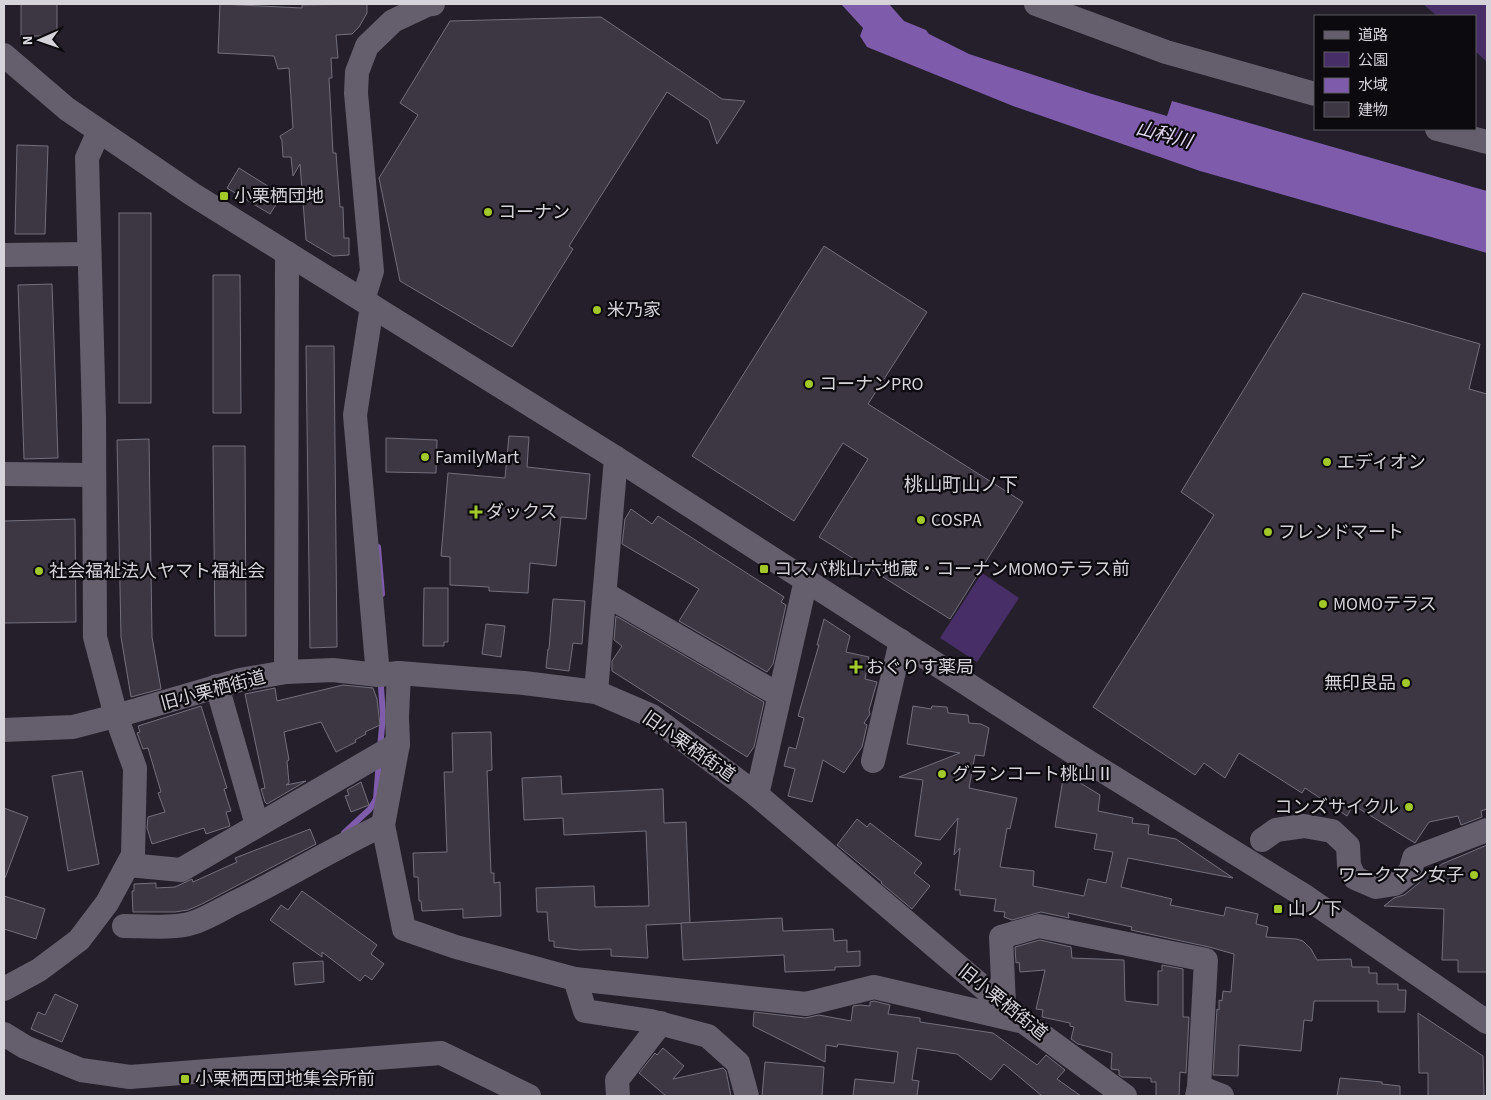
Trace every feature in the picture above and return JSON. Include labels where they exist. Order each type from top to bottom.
[{"type":"street","points":[[433,4],[393,21],[367,46],[357,72],[356,93],[372,271],[355,415],[388,674],[397,717],[396,745],[383,825],[404,929],[456,948],[575,979],[806,1004],[874,988],[1024,1022]]},
{"type":"street","points":[[1036,4],[1166,52],[1314,94]]},
{"type":"street","points":[[4,55],[67,109],[192,194],[616,458],[1079,756],[1303,895],[1487,1022]]},
{"type":"street","points":[[1441,130],[1487,142]]},
{"type":"street","points":[[4,988],[39,970],[79,940],[107,903],[133,856],[135,768],[116,716],[95,637],[94,418],[87,158],[99,131]]},
{"type":"street","points":[[286,672],[287,253]]},
{"type":"street","points":[[4,255],[89,254]]},
{"type":"street","points":[[596,692],[616,458]]},
{"type":"street","points":[[4,474],[94,475]]},
{"type":"street","points":[[757,794],[806,580]]},
{"type":"street","points":[[605,594],[779,695]]},
{"type":"street","points":[[873,761],[901,641]]},
{"type":"street","name":"旧小栗栖街道","points":[[4,730],[73,727],[240,680],[286,672],[333,670],[524,683],[596,692],[652,716],[757,794],[1024,1022],[1125,1096]]},
{"type":"street","points":[[217,686],[257,826]]},
{"type":"street","points":[[128,865],[181,870],[396,745]]},
{"type":"street","points":[[124,926],[179,926],[192,923],[383,825]]},
{"type":"street","points":[[1262,840],[1276,830],[1304,826],[1332,832],[1348,846],[1349,866],[1355,878],[1376,887],[1395,884],[1410,872],[1414,858],[1487,830]]},
{"type":"street","points":[[1004,1005],[1001,937],[1039,926],[1206,960],[1198,1092],[1222,1096]]},
{"type":"street","points":[[575,979],[585,1011],[661,1023],[708,1036],[738,1063],[747,1096]]},
{"type":"street","points":[[618,1096],[617,1080],[661,1023]]},
{"type":"street","points":[[4,1034],[25,1047],[80,1070],[130,1077],[441,1053],[529,1096]]},
{"type":"green space","points":[[1423,4],[1487,4],[1487,62],[1476,52],[1476,15],[1436,15]]},
{"type":"green space","points":[[982,573],[1019,598],[977,662],[940,638]]},
{"type":"water","name":"山科川","points":[[841,4],[889,4],[904,21],[926,30],[929,34],[969,54],[1167,116],[1172,101],[1487,191],[1487,253],[1200,171],[1013,106],[867,47],[860,36],[863,28]]},
{"type":"building","points":[[21,4],[57,4],[57,36],[21,36]]},
{"type":"building","points":[[220,4],[302,8],[302,5],[367,4],[367,13],[359,27],[352,34],[336,35],[338,58],[331,58],[332,78],[329,78],[333,153],[336,153],[340,207],[343,207],[344,238],[349,238],[349,255],[333,256],[306,240],[300,164],[293,176],[291,157],[283,157],[280,136],[293,128],[289,68],[278,69],[274,56],[218,53]]},
{"type":"building","name":"コーナン","points":[[601,17],[722,99],[745,101],[717,144],[709,120],[667,92],[569,246],[573,249],[512,347],[400,281],[379,178],[418,115],[400,103],[450,21]]},
{"type":"building","points":[[17,145],[48,146],[45,234],[15,234]]},
{"type":"building","points":[[239,168],[282,195],[270,214],[227,188]]},
{"type":"building","points":[[119,213],[151,213],[151,403],[119,403]]},
{"type":"building","points":[[824,246],[927,312],[868,404],[1023,502],[950,619],[819,537],[868,459],[843,443],[794,521],[692,456]]},
{"type":"building","points":[[213,275],[240,275],[241,413],[213,413]]},
{"type":"building","points":[[52,284],[58,458],[24,459],[18,285]]},
{"type":"building","name":"MOMOテラス","points":[[1303,293],[1480,344],[1469,389],[1487,394],[1487,809],[1481,811],[1482,817],[1461,825],[1458,816],[1429,822],[1415,843],[1353,805],[1347,816],[1305,788],[1302,793],[1239,753],[1225,778],[1204,763],[1195,775],[1093,707],[1214,515],[1181,492]]},
{"type":"building","points":[[306,346],[334,346],[337,647],[310,648]]},
{"type":"building","points":[[509,436],[529,437],[527,467],[590,474],[586,519],[561,517],[556,566],[530,563],[528,593],[489,591],[489,587],[450,585],[450,557],[441,556],[448,473],[505,478]]},
{"type":"building","points":[[386,438],[437,440],[436,473],[386,472]]},
{"type":"building","points":[[149,439],[152,637],[161,689],[131,697],[121,637],[117,440]]},
{"type":"building","points":[[213,446],[245,446],[246,636],[215,636]]},
{"type":"building","points":[[631,509],[652,524],[658,516],[784,597],[781,602],[786,605],[773,664],[767,672],[679,621],[699,589],[622,544],[625,519]]},
{"type":"building","name":"社会福祉法人ヤマト福祉会","points":[[75,519],[76,622],[4,623],[4,521]]},
{"type":"building","points":[[424,588],[448,588],[448,642],[444,642],[444,646],[423,646]]},
{"type":"building","points":[[553,599],[585,601],[582,644],[573,643],[569,671],[546,668]]},
{"type":"building","points":[[616,616],[764,702],[754,747],[747,757],[612,671],[612,661],[622,646],[614,640]]},
{"type":"building","points":[[824,619],[850,636],[846,652],[869,657],[865,679],[877,682],[869,710],[870,714],[864,723],[867,725],[862,747],[844,773],[823,760],[812,802],[788,796],[795,769],[784,766],[789,747],[796,749],[804,718],[798,716],[819,645],[817,645]]},
{"type":"building","points":[[486,624],[505,626],[501,657],[482,654]]},
{"type":"building","points":[[343,685],[373,688],[377,699],[380,725],[365,732],[366,734],[355,740],[356,742],[336,752],[321,722],[284,732],[289,760],[287,761],[289,783],[286,785],[306,781],[267,804],[261,789],[265,788],[245,694],[275,688],[277,701]]},
{"type":"building","points":[[201,706],[227,788],[224,789],[231,811],[226,812],[230,826],[206,834],[204,828],[152,844],[147,828],[148,817],[165,812],[158,793],[161,792],[148,748],[143,749],[137,733],[140,732],[138,726]]},
{"type":"building","points":[[913,706],[931,709],[932,706],[947,707],[948,713],[968,715],[969,723],[981,724],[989,728],[984,756],[975,755],[969,788],[1017,798],[1010,829],[1007,828],[1000,867],[1034,871],[1033,886],[1084,896],[1088,879],[1106,883],[1113,852],[1094,849],[1097,834],[1055,827],[1064,773],[1100,795],[1098,811],[1133,818],[1132,823],[1149,825],[1148,834],[1176,839],[1233,878],[1128,858],[1121,887],[1172,899],[1170,905],[1224,916],[1226,907],[1258,914],[1256,924],[1268,927],[1266,937],[1303,941],[1311,949],[1317,960],[1351,959],[1352,967],[1369,967],[1369,973],[1377,973],[1377,984],[1398,984],[1398,990],[1406,990],[1405,1012],[1378,1012],[1378,1001],[1314,1001],[1312,1021],[1304,1020],[1301,1051],[1239,1045],[1238,1076],[1213,1075],[1217,1009],[1219,1010],[1219,1000],[1222,1001],[1223,991],[1231,992],[1234,954],[1131,930],[1132,927],[1068,913],[1069,918],[1041,912],[1012,920],[1004,917],[1005,912],[994,911],[996,899],[960,895],[960,890],[955,890],[960,848],[954,855],[958,818],[940,840],[915,836],[923,780],[899,777],[960,753],[907,744]]},
{"type":"building","points":[[491,732],[492,770],[487,771],[491,873],[494,873],[494,883],[500,882],[501,916],[463,918],[463,909],[422,911],[421,901],[419,901],[418,877],[414,877],[413,853],[447,852],[444,772],[453,772],[452,733]]},
{"type":"building","points":[[82,771],[99,864],[68,871],[52,776]]},
{"type":"building","points":[[561,776],[562,794],[663,789],[664,823],[686,822],[690,923],[646,925],[648,958],[611,956],[611,949],[579,950],[554,947],[554,941],[549,941],[547,912],[537,912],[536,888],[594,886],[595,907],[649,906],[646,831],[564,835],[563,818],[524,820],[522,778]]},
{"type":"building","points":[[361,782],[369,805],[351,812],[345,796],[349,795],[347,790]]},
{"type":"building","points":[[4,808],[28,817],[5,878],[4,878]]},
{"type":"building","points":[[857,819],[867,827],[870,823],[922,863],[914,873],[930,886],[912,909],[837,845]]},
{"type":"building","points":[[310,829],[316,844],[202,904],[188,910],[175,912],[133,912],[132,891],[134,891],[134,884],[156,883],[156,888],[175,887],[192,879],[193,882],[237,862],[235,858]]},
{"type":"building","points":[[1487,845],[1487,972],[1458,972],[1458,960],[1442,960],[1444,909],[1384,906],[1394,898],[1404,895],[1419,883],[1422,877],[1442,864]]},
{"type":"building","points":[[302,891],[377,945],[371,954],[384,964],[372,980],[365,975],[360,981],[322,952],[322,957],[270,920],[281,905],[288,910]]},
{"type":"building","points":[[4,896],[45,909],[36,939],[4,929]]},
{"type":"building","points":[[782,918],[783,931],[833,929],[834,941],[847,940],[847,952],[860,951],[860,966],[835,967],[835,970],[785,972],[784,955],[683,960],[681,923]]},
{"type":"building","points":[[1040,940],[1071,947],[1072,958],[1124,960],[1125,1001],[1158,1005],[1158,971],[1162,971],[1162,965],[1183,969],[1183,1017],[1189,1017],[1186,1073],[1180,1072],[1179,1096],[1156,1096],[1156,1082],[1151,1082],[1151,1078],[1122,1077],[1119,1075],[1119,1070],[1111,1069],[1112,1053],[1078,1044],[1071,1039],[1074,1027],[1070,1026],[1070,1023],[1042,1017],[1043,1010],[1036,1009],[1045,970],[1020,972],[1019,962],[1016,963],[1015,947]]},
{"type":"building","points":[[323,961],[324,982],[295,985],[293,963]]},
{"type":"building","points":[[55,994],[78,1005],[62,1042],[31,1029],[38,1012],[45,1015]]},
{"type":"building","points":[[874,1001],[890,1005],[888,1014],[920,1018],[920,1022],[993,1033],[1037,1065],[1046,1055],[1065,1070],[1057,1079],[1081,1096],[1042,1096],[1004,1064],[991,1080],[957,1054],[917,1048],[912,1080],[919,1081],[917,1096],[853,1096],[855,1079],[894,1083],[898,1052],[838,1044],[837,1047],[826,1045],[825,1062],[753,1026],[754,1012],[805,1018],[819,1015],[851,1021],[853,1006],[870,1006],[870,1002]]},
{"type":"building","points":[[1418,1013],[1483,1056],[1484,1096],[1428,1096],[1428,1073],[1419,1073]]},
{"type":"building","points":[[663,1048],[684,1066],[673,1079],[723,1068],[726,1071],[731,1096],[666,1096],[639,1073],[655,1053],[657,1055]]},
{"type":"building","points":[[765,1062],[824,1067],[822,1096],[762,1096]]},
{"type":"building","points":[[1340,1078],[1382,1082],[1382,1084],[1400,1086],[1400,1096],[1337,1096]]},
{"type":"waterway","points":[[378,547],[382,594]]},
{"type":"waterway","points":[[380,748],[383,716],[381,687],[383,679]]},
{"type":"waterway","points":[[344,833],[370,809],[376,799],[379,761]]},
{"type":"place","name":"小栗栖団地","points":[[224,196]]},
{"type":"place","name":"コーナン","points":[[488,212]]},
{"type":"place","name":"米乃家","points":[[597,310]]},
{"type":"place","name":"コーナンPRO","points":[[809,384]]},
{"type":"place","name":"FamilyMart","points":[[425,457]]},
{"type":"place","name":"エディオン","points":[[1327,462]]},
{"type":"place","name":"ダックス","points":[[476,512]]},
{"type":"place","name":"COSPA","points":[[921,520]]},
{"type":"place","name":"フレンドマート","points":[[1268,532]]},
{"type":"place","name":"コスパ桃山六地蔵・コーナンMOMOテラス前","points":[[764,569]]},
{"type":"place","name":"社会福祉法人ヤマト福祉会","points":[[39,571]]},
{"type":"place","name":"MOMOテラス","points":[[1323,604]]},
{"type":"place","name":"おぐりす薬局","points":[[856,667]]},
{"type":"place","name":"無印良品","points":[[1406,683]]},
{"type":"place","name":"グランコート桃山Ⅱ","points":[[942,774]]},
{"type":"place","name":"コンズサイクル","points":[[1409,807]]},
{"type":"place","name":"ワークマン女子","points":[[1474,875]]},
{"type":"place","name":"山ノ下","points":[[1278,909]]},
{"type":"place","name":"小栗栖西団地集会所前","points":[[185,1079]]},
{"type":"district","name":"桃山町山ノ下","points":[[961,484]]}]
